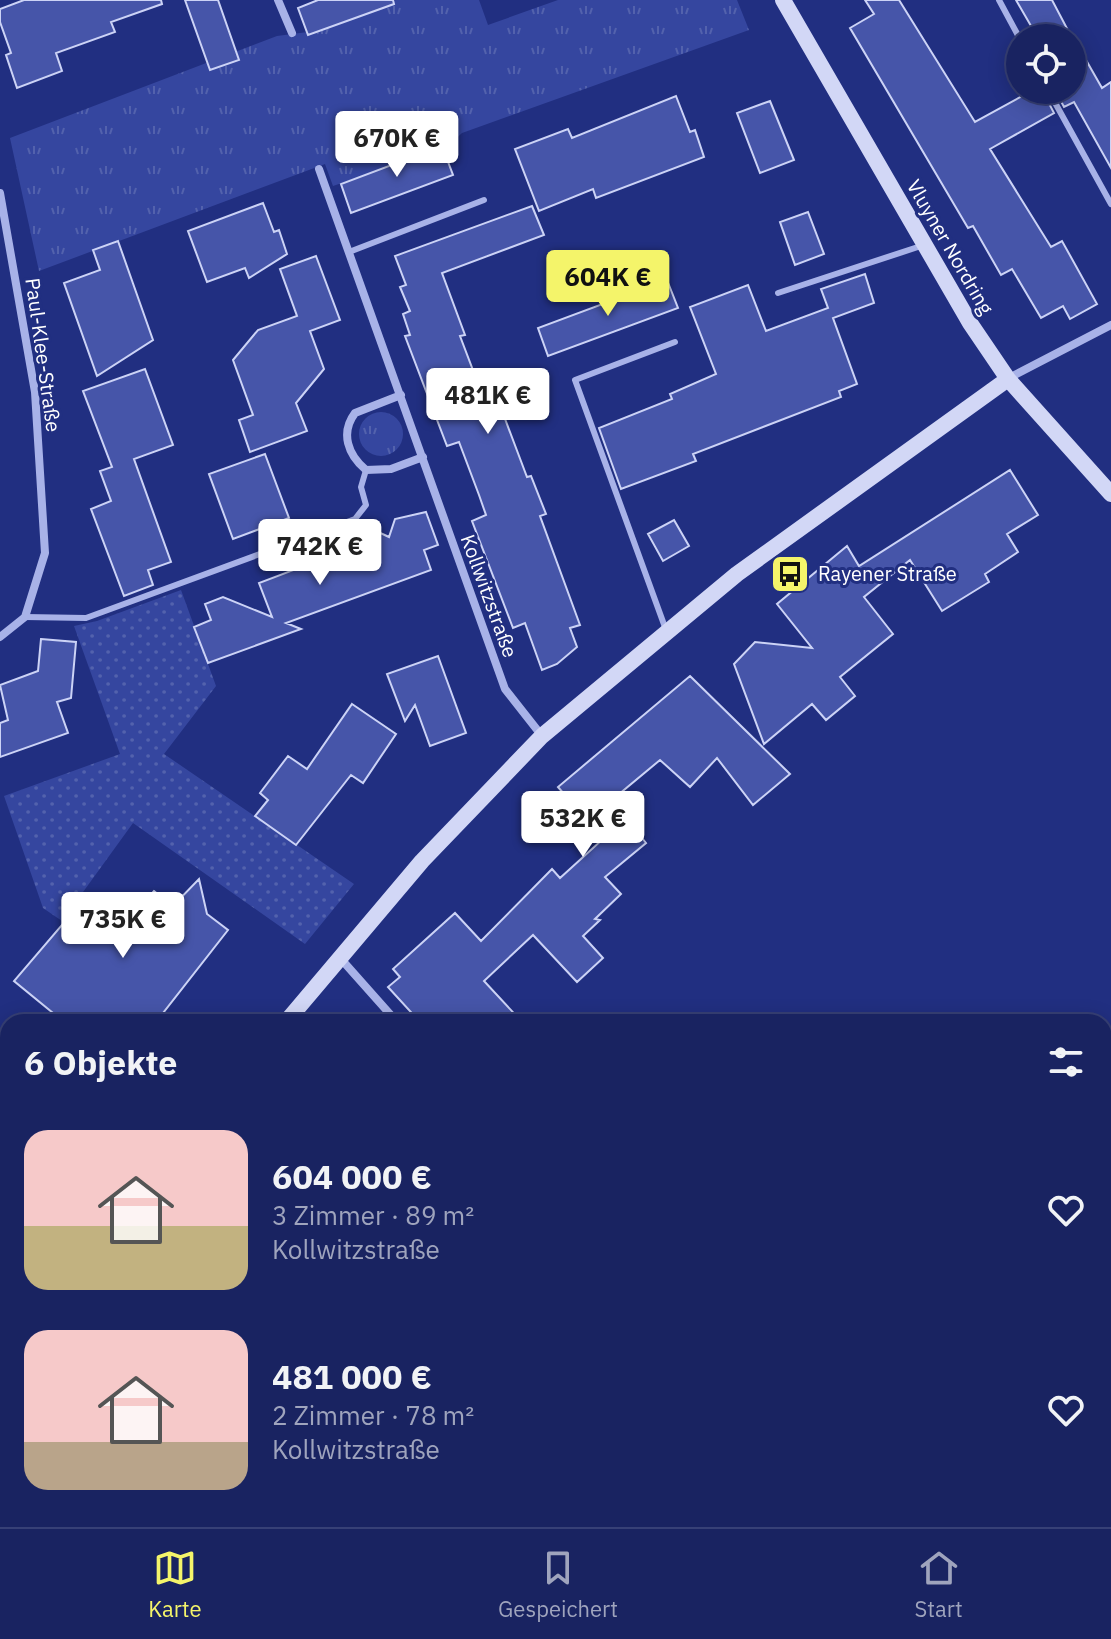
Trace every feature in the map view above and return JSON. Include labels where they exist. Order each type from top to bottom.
[{"type":"street","points":[[278,0],[292,33]]},
{"type":"street","name":"Vluyner Nordring","points":[[783,0],[924,245],[1008,379],[1111,494]]},
{"type":"street","name":"Kollwitzstraße","points":[[319,169],[505,689],[542,736]]},
{"type":"street","name":"Paul-Klee-Straße","points":[[0,193],[35,392],[45,514],[45,553],[25,617]]},
{"type":"street","points":[[293,1014],[422,861],[542,736],[666,630],[737,574],[1008,379],[1111,325]]},
{"type":"street","points":[[401,395],[355,413],[349,421],[349,447],[366,470],[380,471],[423,457]]},
{"type":"street","points":[[0,637],[25,617]]},
{"type":"street","points":[[340,958],[390,1014]]},
{"type":"lane","points":[[999,0],[1012,24]]},
{"type":"lane","points":[[1056,104],[1111,204]]},
{"type":"lane","points":[[349,252],[484,200]]},
{"type":"lane","points":[[778,293],[924,245]]},
{"type":"lane","points":[[666,630],[575,380],[675,342]]},
{"type":"lane","points":[[25,617],[86,618],[355,519],[366,505],[361,487],[366,470]]},
{"type":"green space","points":[[396,0],[479,0],[488,25],[558,0],[737,0],[749,30],[462,133],[448,146],[333,186],[325,164],[39,271],[10,138],[277,36],[308,32]]},
{"type":"green space","points":[[381,412],[397,418],[403,434],[397,450],[381,456],[365,450],[359,434],[365,418]]},
{"type":"green space","points":[[181,590],[216,686],[164,754],[354,884],[305,944],[133,823],[62,921],[43,908],[4,796],[120,754],[74,626],[97,621]]},
{"type":"building","points":[[24,0],[161,0],[162,4],[111,22],[115,32],[56,53],[62,71],[17,88],[6,55],[11,53],[0,22],[0,9]]},
{"type":"building","points":[[185,0],[218,0],[239,60],[210,70]]},
{"type":"building","points":[[318,0],[393,0],[394,4],[308,35],[298,8]]},
{"type":"building","points":[[865,0],[899,0],[975,122],[1008,104],[1049,104],[1054,113],[990,149],[1051,247],[1062,241],[1097,304],[1070,319],[1063,306],[1041,318],[1012,269],[1001,275],[973,226],[968,228],[850,28],[874,14]]},
{"type":"building","points":[[1016,0],[1052,0],[1065,24],[1030,24]]},
{"type":"building","points":[[1086,60],[1102,88],[1111,82],[1111,168],[1075,104],[1086,104]]},
{"type":"building","points":[[676,96],[690,132],[695,130],[704,157],[596,198],[593,189],[539,211],[515,149],[568,129],[572,138]]},
{"type":"building","points":[[770,101],[794,160],[760,173],[737,113]]},
{"type":"building","points":[[442,146],[453,175],[351,213],[341,184]]},
{"type":"building","points":[[263,203],[274,232],[279,230],[287,254],[249,278],[245,268],[207,282],[188,231]]},
{"type":"building","points":[[532,206],[544,235],[442,273],[465,335],[460,336],[487,407],[499,403],[527,477],[531,476],[546,514],[540,516],[580,625],[570,628],[577,647],[557,664],[542,670],[525,623],[513,628],[472,521],[486,515],[479,495],[459,442],[447,446],[405,336],[410,335],[403,314],[410,311],[400,287],[406,285],[395,256]]},
{"type":"building","points":[[808,212],[824,254],[795,265],[780,222]]},
{"type":"building","points":[[118,241],[153,340],[97,376],[64,283],[100,270],[93,250]]},
{"type":"building","points":[[316,256],[340,320],[310,331],[324,369],[296,403],[307,431],[250,452],[239,420],[253,415],[233,360],[258,330],[297,316],[280,269]]},
{"type":"building","points":[[865,274],[874,303],[833,318],[857,384],[839,391],[841,397],[693,454],[696,461],[621,489],[599,428],[672,399],[670,394],[716,374],[690,307],[748,285],[766,331],[828,308],[821,289]]},
{"type":"building","points":[[667,280],[678,308],[548,356],[538,328]]},
{"type":"building","points":[[145,369],[173,445],[134,459],[171,562],[148,570],[153,585],[124,596],[91,509],[111,501],[100,471],[112,467],[83,391]]},
{"type":"building","points":[[265,454],[289,518],[233,539],[209,474]]},
{"type":"building","points":[[1010,470],[1038,515],[1007,534],[1018,552],[985,574],[989,582],[942,611],[910,560],[864,597],[893,634],[840,677],[855,696],[826,720],[812,704],[764,744],[734,664],[755,642],[812,648],[777,604],[847,546],[859,566]]},
{"type":"building","points":[[426,512],[438,545],[424,550],[431,570],[286,623],[301,629],[208,663],[194,627],[211,620],[205,604],[223,597],[272,617],[259,583],[362,544],[355,525],[359,523],[389,537],[395,519]]},
{"type":"building","points":[[674,520],[689,546],[663,561],[648,534]]},
{"type":"building","points":[[41,639],[76,642],[71,698],[57,702],[68,733],[0,757],[0,723],[8,720],[0,685],[38,671]]},
{"type":"building","points":[[438,656],[466,733],[430,746],[415,705],[405,721],[387,674]]},
{"type":"building","points":[[690,676],[790,774],[753,805],[717,758],[690,787],[660,760],[612,800],[646,843],[605,877],[621,894],[595,919],[600,920],[583,936],[603,958],[577,982],[533,935],[484,981],[515,1014],[413,1014],[388,987],[400,977],[393,969],[455,913],[481,941],[552,869],[560,878],[603,839],[558,787]]},
{"type":"building","points":[[352,704],[396,734],[363,783],[351,775],[296,845],[255,816],[268,800],[260,793],[288,756],[307,769]]},
{"type":"building","points":[[199,879],[207,914],[228,930],[162,1014],[54,1014],[14,981],[85,898],[123,924],[154,891],[173,906]]},
{"type":"place","name":"Rayener Straße","points":[[790,574]]}]
